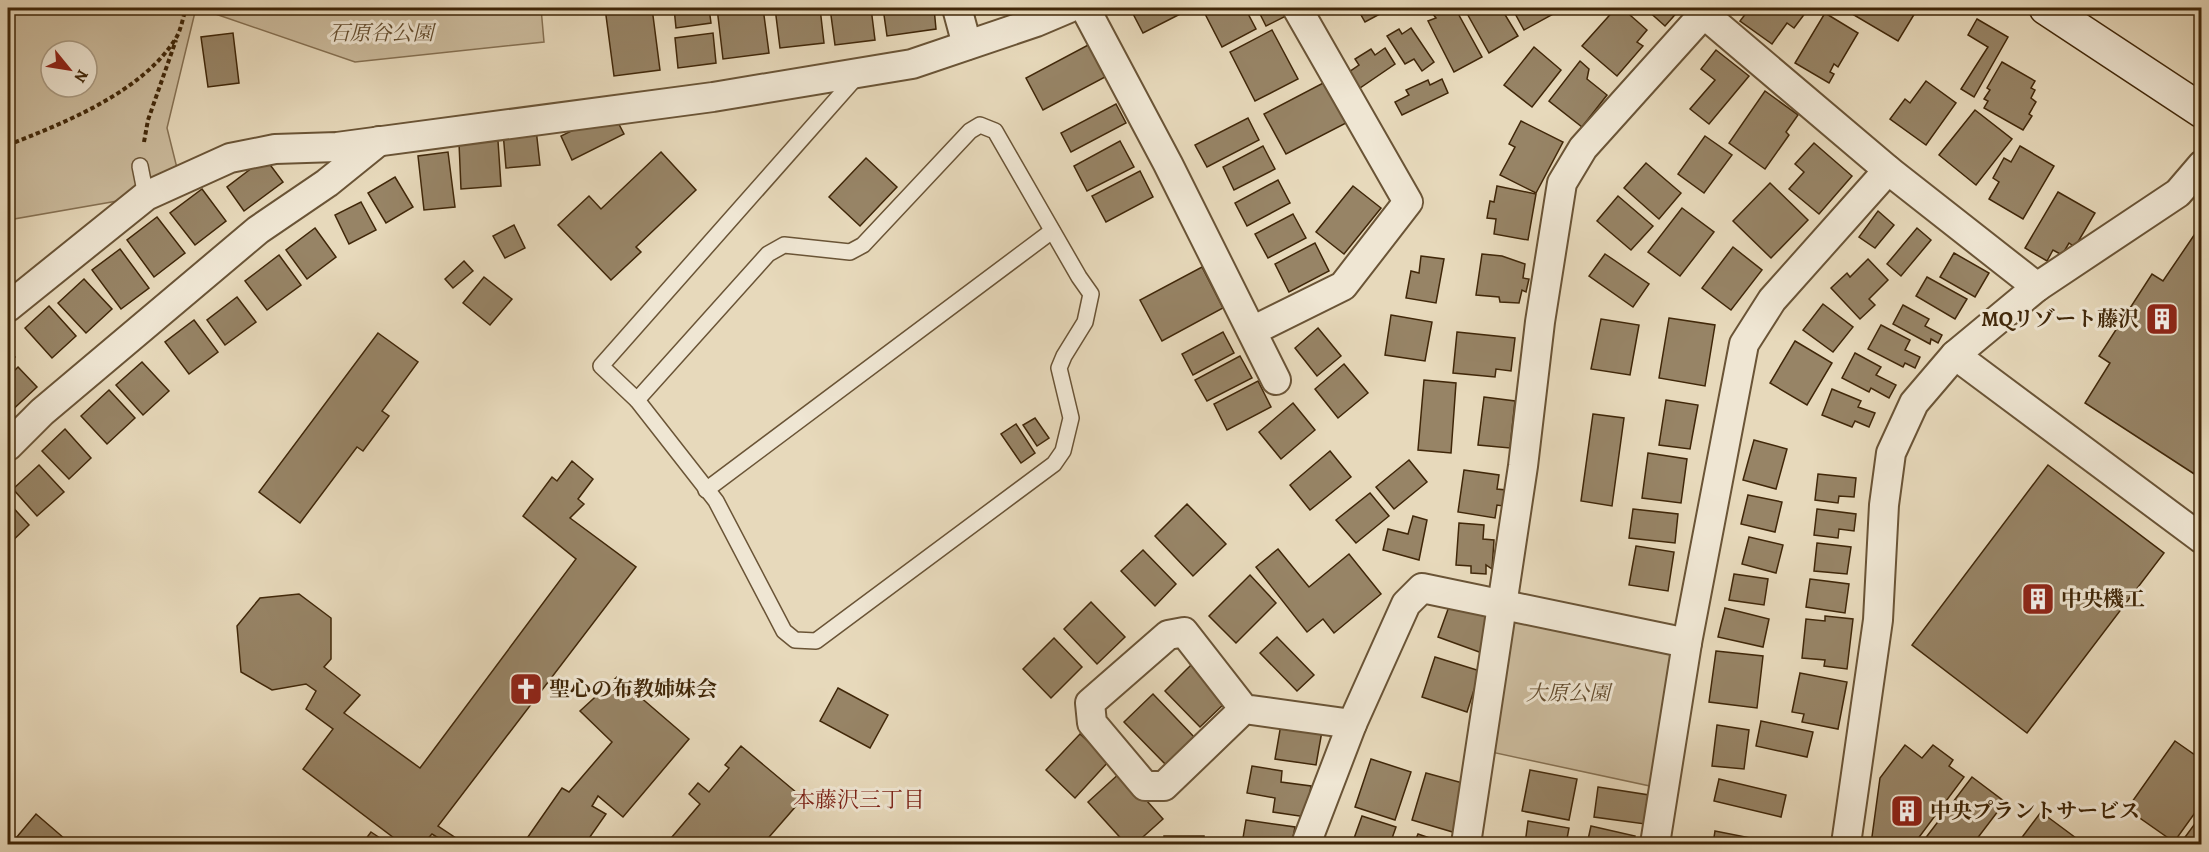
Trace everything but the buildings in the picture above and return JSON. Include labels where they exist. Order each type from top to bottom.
[{"type":"street","points":[[957,8],[967,45]]},
{"type":"street","points":[[8,307],[146,196],[230,159],[275,149],[337,147],[713,97],[912,64],[1036,22],[1069,8]]},
{"type":"street","points":[[1085,8],[1168,164],[1276,380]]},
{"type":"street","points":[[1252,332],[1343,286],[1408,202],[1297,8]]},
{"type":"street","points":[[2046,8],[2202,111]]},
{"type":"street","points":[[1466,844],[1523,466],[1540,322],[1562,183],[1583,148],[1706,11],[1888,170],[2037,287]]},
{"type":"street","points":[[8,446],[42,412],[258,230],[327,183],[380,141]]},
{"type":"street","points":[[1846,844],[1878,620],[1884,505],[1891,453],[1914,403],[1955,355],[2037,287],[2178,193],[2202,165]]},
{"type":"street","points":[[1655,844],[1688,643],[1744,344],[1772,300],[1888,170]]},
{"type":"street","points":[[1955,355],[2202,539]]},
{"type":"street","points":[[1306,844],[1352,724],[1406,604],[1422,588],[1688,643]]},
{"type":"street","points":[[1244,709],[1164,786],[1145,786],[1092,723],[1090,703],[1168,635],[1184,632],[1244,709],[1352,724]]},
{"type":"lane","points":[[636,400],[768,254],[784,245],[850,252],[863,245],[970,131],[980,125],[994,131],[1079,278],[1091,294],[1085,322],[1059,368],[1071,418],[1063,451],[1054,464],[816,641],[795,640],[784,631],[716,501],[636,400],[601,366],[861,72]]},
{"type":"lane","points":[[140,166],[146,196]]},
{"type":"lane","points":[[706,490],[1052,231]]},
{"type":"path","points":[[140,166],[148,120],[186,8]]},
{"type":"path","points":[[8,145],[100,104],[147,72],[177,37]]},
{"type":"green space","points":[[8,8],[196,8],[167,128],[180,180],[146,196],[8,220]]},
{"type":"green space","name":"石原谷公園","points":[[198,8],[541,8],[544,42],[355,62]]},
{"type":"green space","name":"大原公園","points":[[1503,603],[1687,643],[1664,789],[1482,750]]},
{"type":"place","name":"MQリゾート藤沢","points":[[2162,319]]},
{"type":"place","name":"中央機工","points":[[2038,599]]},
{"type":"place","name":"聖心の布教姉妹会","points":[[526,689]]},
{"type":"place","name":"中央プラントサービス","points":[[1907,811]]},
{"type":"district","name":"本藤沢三丁目","points":[[859,800]]}]
